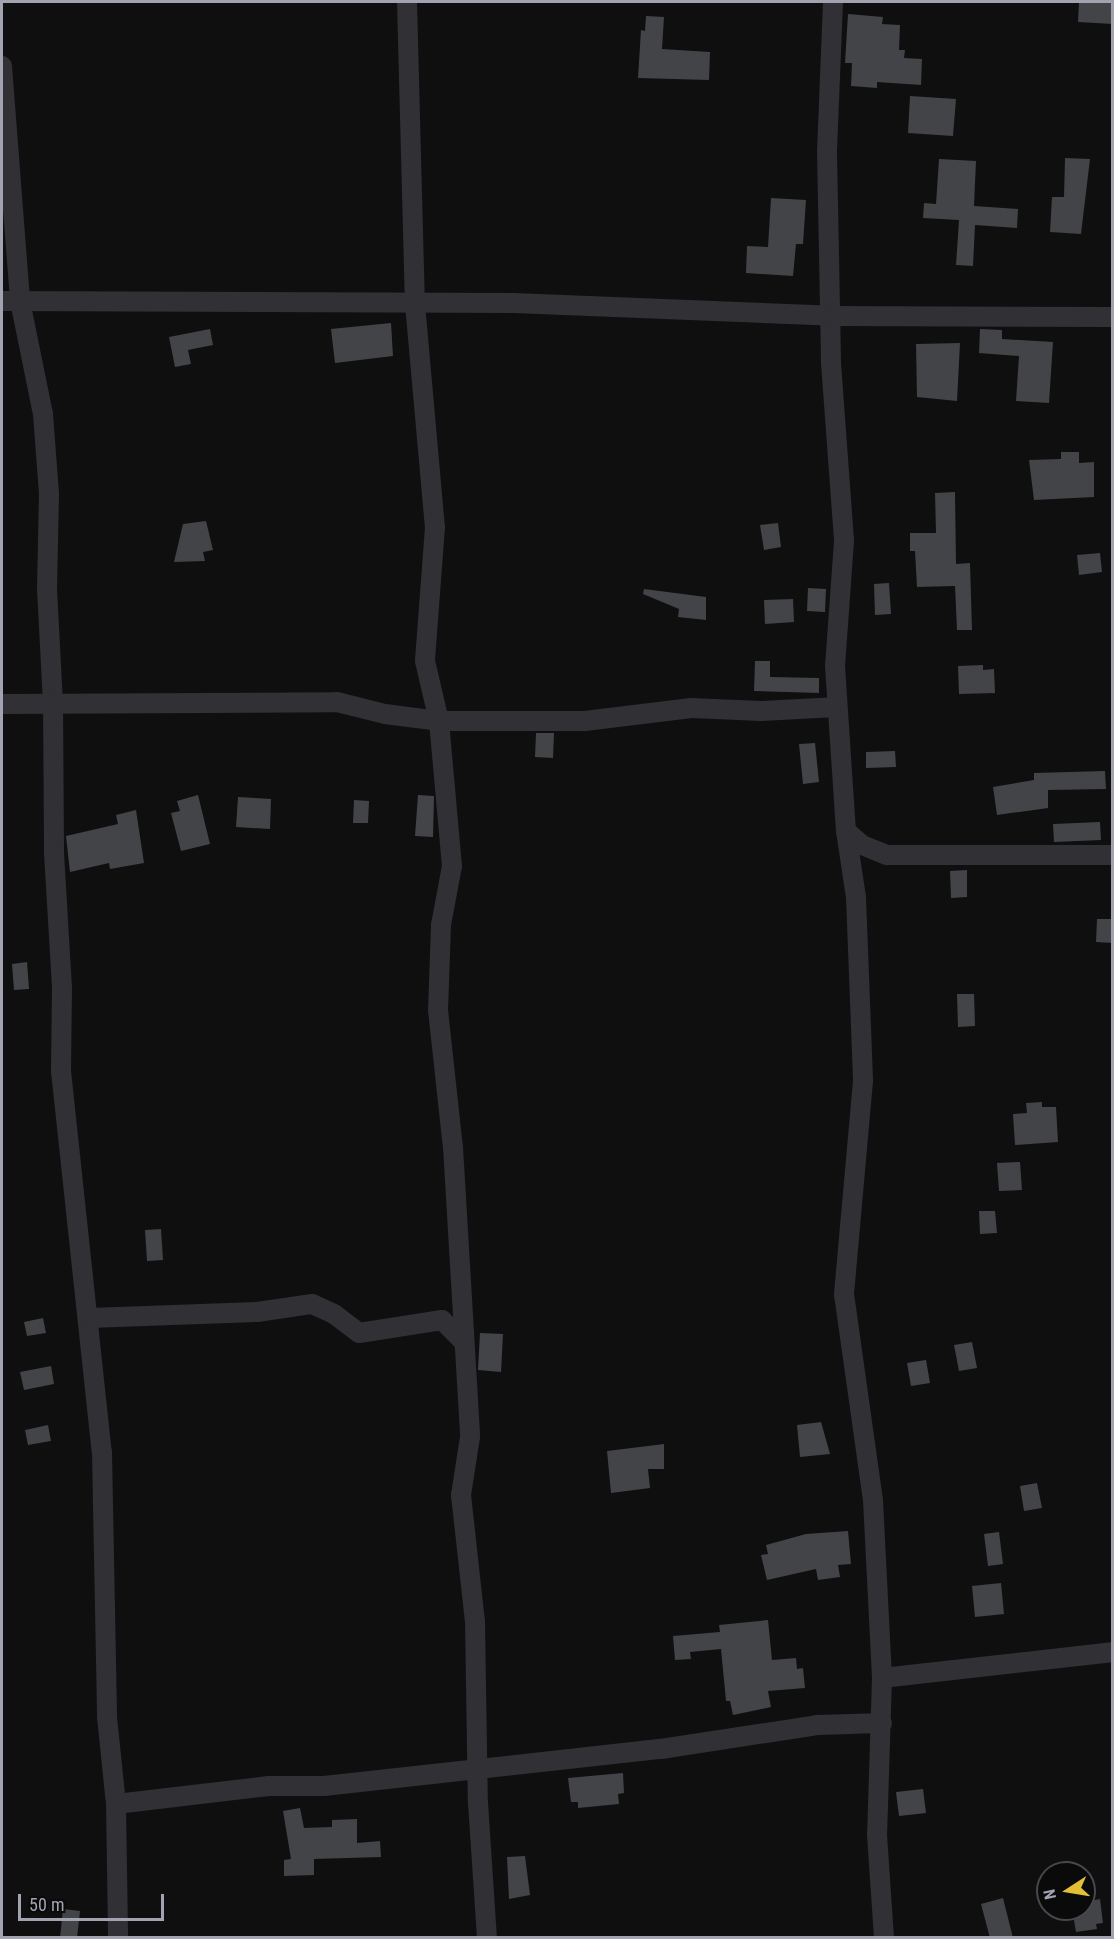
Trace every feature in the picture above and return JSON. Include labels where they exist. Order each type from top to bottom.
[{"type":"street","points":[[408,2],[415,304],[435,527],[425,661],[439,721],[452,866],[441,926],[438,1010],[453,1148],[470,1444],[461,1495],[475,1621],[477,1768],[487,1938]]},
{"type":"street","points":[[833,2],[827,151],[833,316],[831,363],[844,541],[836,646],[837,707],[846,831],[856,897],[863,1082],[844,1294],[870,1463],[882,1678],[877,1835],[884,1938]]},
{"type":"street","points":[[2,66],[11,301],[44,424],[53,702],[54,852],[62,988],[63,1103],[90,1318],[102,1452],[107,1717],[116,1804],[118,1938]]},
{"type":"street","points":[[11,301],[610,306],[833,316],[1113,317]]},
{"type":"street","points":[[2,704],[337,702],[385,714],[439,721],[585,721],[691,708],[761,711],[837,707]]},
{"type":"street","points":[[846,831],[862,845],[887,855],[1113,855]]},
{"type":"street","points":[[90,1318],[257,1312],[312,1304],[359,1333],[442,1320],[463,1341]]},
{"type":"street","points":[[882,1678],[1113,1653]]},
{"type":"street","points":[[116,1804],[661,1749],[817,1725],[882,1723]]},
{"type":"building","points":[[1079,2],[1113,2],[1113,24],[1078,22]]},
{"type":"building","points":[[848,14],[883,17],[882,24],[900,25],[899,50],[905,50],[904,58],[922,59],[921,85],[877,82],[877,88],[851,86],[852,63],[845,63]]},
{"type":"building","points":[[646,16],[664,17],[662,49],[710,52],[709,80],[638,78],[641,30],[645,31]]},
{"type":"building","points":[[910,96],[956,99],[953,136],[908,133]]},
{"type":"building","points":[[1065,158],[1090,159],[1081,234],[1050,232],[1052,197],[1064,197]]},
{"type":"building","points":[[939,159],[976,161],[974,206],[1018,209],[1017,228],[975,225],[973,266],[956,265],[959,220],[923,218],[924,203],[936,204]]},
{"type":"building","points":[[771,198],[806,200],[803,244],[796,244],[793,276],[746,273],[747,246],[768,247]]},
{"type":"building","points":[[391,323],[393,356],[335,363],[331,329]]},
{"type":"building","points":[[210,329],[213,345],[188,350],[191,364],[175,367],[169,337]]},
{"type":"building","points":[[980,329],[1002,330],[1002,339],[1053,342],[1049,403],[1016,401],[1019,356],[979,353]]},
{"type":"building","points":[[960,343],[957,401],[917,397],[916,344]]},
{"type":"building","points":[[1061,452],[1079,452],[1079,463],[1094,462],[1094,497],[1034,500],[1029,460],[1061,459]]},
{"type":"building","points":[[955,492],[956,564],[970,563],[972,630],[957,630],[955,586],[917,587],[915,551],[910,551],[910,533],[936,533],[935,493]]},
{"type":"building","points":[[206,521],[213,550],[203,552],[205,561],[174,562],[183,524]]},
{"type":"building","points":[[778,523],[781,547],[764,550],[760,525]]},
{"type":"building","points":[[1100,553],[1102,572],[1079,575],[1077,555]]},
{"type":"building","points":[[889,583],[891,614],[875,615],[874,584]]},
{"type":"building","points":[[808,588],[826,589],[825,612],[807,611]]},
{"type":"building","points":[[644,589],[706,597],[706,620],[678,617],[679,609],[643,594]]},
{"type":"building","points":[[793,599],[794,622],[765,624],[764,600]]},
{"type":"building","points":[[755,661],[770,661],[770,677],[819,678],[819,693],[754,691]]},
{"type":"building","points":[[983,665],[983,670],[994,669],[995,693],[959,694],[958,666]]},
{"type":"building","points":[[536,733],[554,733],[553,758],[535,757]]},
{"type":"building","points":[[815,743],[819,782],[803,784],[799,744]]},
{"type":"building","points":[[895,751],[896,767],[866,768],[866,752]]},
{"type":"building","points":[[1105,771],[1106,789],[1048,790],[1048,808],[997,815],[993,787],[1034,780],[1034,773]]},
{"type":"building","points":[[198,795],[210,844],[181,851],[171,813],[180,811],[177,801]]},
{"type":"building","points":[[418,795],[434,796],[433,837],[415,836]]},
{"type":"building","points":[[238,797],[271,799],[270,829],[236,827]]},
{"type":"building","points":[[354,800],[369,801],[368,823],[353,823]]},
{"type":"building","points":[[136,810],[144,863],[110,869],[109,863],[70,872],[66,836],[118,824],[116,815]]},
{"type":"building","points":[[1100,822],[1101,840],[1054,842],[1053,824]]},
{"type":"building","points":[[967,870],[967,897],[951,898],[950,871]]},
{"type":"building","points":[[1097,919],[1113,919],[1113,943],[1096,942]]},
{"type":"building","points":[[27,962],[29,989],[14,990],[12,964]]},
{"type":"building","points":[[957,994],[974,994],[975,1026],[958,1027]]},
{"type":"building","points":[[1042,1102],[1042,1107],[1056,1107],[1058,1142],[1015,1145],[1013,1114],[1027,1113],[1026,1103]]},
{"type":"building","points":[[1020,1162],[1022,1190],[999,1191],[997,1163]]},
{"type":"building","points":[[979,1211],[995,1211],[997,1233],[980,1234]]},
{"type":"building","points":[[161,1229],[163,1260],[147,1261],[145,1230]]},
{"type":"building","points":[[43,1318],[46,1333],[27,1336],[24,1322]]},
{"type":"building","points":[[480,1333],[503,1334],[501,1372],[478,1370]]},
{"type":"building","points":[[972,1342],[977,1368],[959,1371],[954,1345]]},
{"type":"building","points":[[926,1360],[930,1383],[911,1386],[907,1363]]},
{"type":"building","points":[[51,1366],[54,1384],[24,1390],[20,1372]]},
{"type":"building","points":[[821,1422],[830,1454],[800,1457],[797,1425]]},
{"type":"building","points":[[48,1425],[51,1441],[28,1445],[25,1430]]},
{"type":"building","points":[[664,1444],[664,1469],[648,1469],[650,1488],[611,1493],[607,1451]]},
{"type":"building","points":[[1037,1483],[1042,1508],[1024,1511],[1020,1486]]},
{"type":"building","points":[[848,1531],[851,1564],[838,1565],[840,1577],[818,1580],[816,1569],[767,1580],[761,1555],[768,1554],[766,1545],[806,1534]]},
{"type":"building","points":[[999,1532],[1003,1564],[988,1566],[984,1534]]},
{"type":"building","points":[[1001,1583],[1004,1614],[975,1617],[972,1586]]},
{"type":"building","points":[[768,1620],[772,1660],[796,1658],[797,1669],[803,1668],[805,1688],[768,1691],[771,1707],[733,1715],[730,1701],[726,1701],[721,1649],[690,1652],[691,1659],[675,1660],[673,1636],[720,1632],[719,1625]]},
{"type":"building","points":[[623,1773],[624,1793],[618,1794],[619,1804],[578,1808],[578,1802],[571,1802],[568,1778]]},
{"type":"building","points":[[923,1789],[926,1813],[899,1816],[896,1792]]},
{"type":"building","points":[[300,1808],[304,1828],[332,1827],[332,1820],[357,1819],[357,1843],[380,1841],[381,1857],[314,1859],[314,1875],[284,1876],[284,1860],[291,1859],[283,1811]]},
{"type":"building","points":[[525,1856],[530,1895],[509,1899],[507,1857]]},
{"type":"building","points":[[1003,1898],[1013,1938],[990,1938],[981,1904]]},
{"type":"building","points":[[1100,1899],[1103,1923],[1096,1924],[1097,1929],[1076,1932],[1074,1921],[1096,1921],[1096,1900]]},
{"type":"building","points":[[63,1909],[80,1911],[77,1938],[60,1938]]}]
